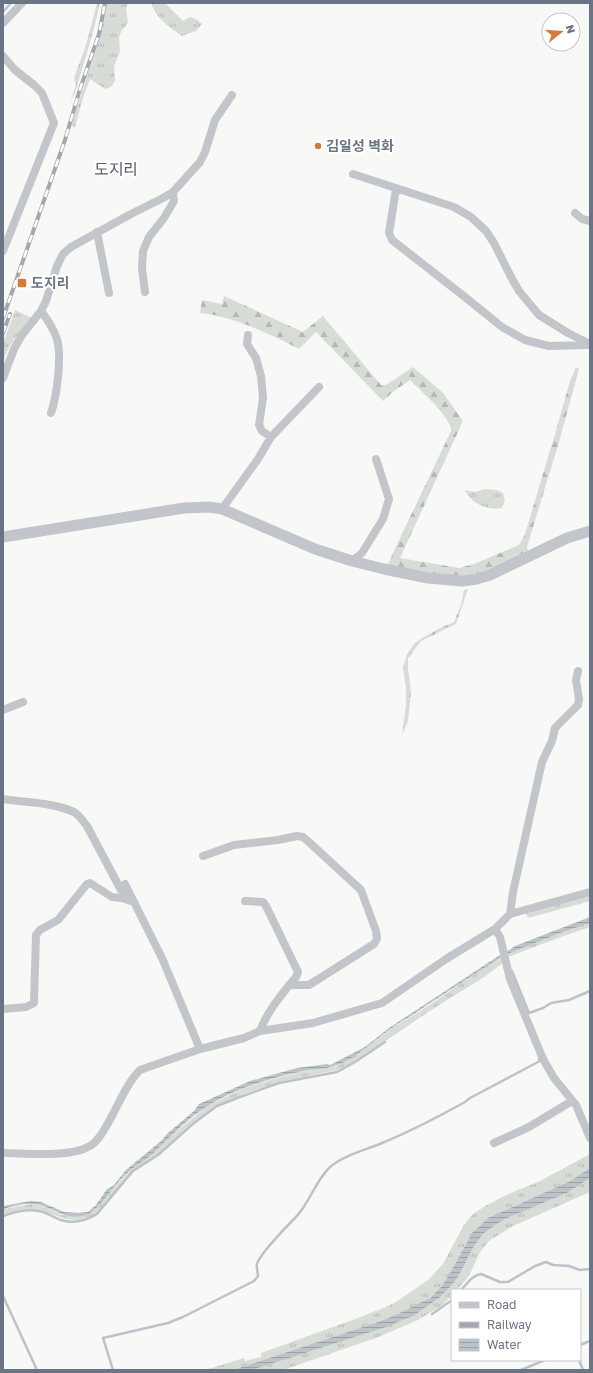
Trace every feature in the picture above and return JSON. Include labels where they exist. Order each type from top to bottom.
[{"type":"street","points":[[3,23],[22,3]]},
{"type":"street","points":[[3,56],[15,70],[34,85],[42,94],[54,123],[12,232],[3,251]]},
{"type":"street","points":[[3,378],[14,348],[22,335],[41,311],[63,254],[71,247],[97,232],[173,192],[200,162],[205,152],[215,120],[232,95]]},
{"type":"street","points":[[353,174],[454,207],[471,217],[486,231],[494,243],[519,291],[539,315],[590,345]]},
{"type":"street","points":[[396,189],[388,233],[392,240],[502,327],[525,340],[549,346],[590,345]]},
{"type":"street","points":[[145,292],[142,268],[143,251],[149,237],[164,218],[174,201],[173,192]]},
{"type":"street","points":[[576,213],[582,219],[590,221]]},
{"type":"street","points":[[97,232],[109,292]]},
{"type":"street","points":[[41,311],[50,323],[57,340],[59,354],[56,392],[51,413]]},
{"type":"street","points":[[248,335],[246,344],[256,358],[261,376],[263,398],[259,425],[262,431],[271,437]]},
{"type":"street","points":[[222,509],[258,459],[271,437],[318,387]]},
{"type":"street","points":[[352,561],[362,553],[383,519],[388,499],[376,459]]},
{"type":"street","points":[[3,537],[184,508],[209,507],[222,509],[315,549],[352,561],[428,578],[462,581],[490,576],[567,538],[590,531]]},
{"type":"street","points":[[510,914],[513,892],[542,762],[552,741],[556,728],[578,705],[579,699],[576,680],[578,670]]},
{"type":"street","points":[[3,710],[23,702]]},
{"type":"street","points":[[3,799],[55,806],[75,813],[87,826],[121,890],[134,902]]},
{"type":"street","points":[[203,856],[234,845],[278,840],[297,836],[303,837],[361,890],[376,931],[377,939],[374,944],[309,985],[289,985]]},
{"type":"street","points":[[3,1009],[26,1007],[34,1003],[36,935],[40,930],[58,920],[87,884],[90,883],[112,897],[122,898],[134,902]]},
{"type":"street","points":[[126,884],[162,958],[200,1049]]},
{"type":"street","points":[[3,1153],[68,1153],[87,1148],[97,1141],[133,1077],[140,1070],[200,1049],[244,1038],[260,1031],[313,1023],[382,1002],[446,959],[495,929],[510,914],[590,892]]},
{"type":"street","points":[[245,901],[263,902],[266,906],[298,972],[274,1004],[260,1031]]},
{"type":"street","points":[[495,929],[500,937],[510,979],[543,1059],[554,1078],[572,1101],[590,1138]]},
{"type":"street","points":[[494,1143],[529,1127],[572,1101]]},
{"type":"green space","points":[[97,3],[100,3],[94,29],[75,93],[70,102],[76,85],[74,78],[86,45]]},
{"type":"green space","points":[[107,3],[128,3],[126,9],[128,23],[122,30],[119,37],[120,52],[114,66],[115,81],[111,87],[105,89],[90,79],[75,127],[71,126],[98,41]]},
{"type":"green space","points":[[151,3],[165,3],[183,21],[190,17],[196,19],[202,24],[196,31],[182,36],[168,26],[159,17]]},
{"type":"green space","points":[[224,296],[303,332],[323,316],[381,385],[386,385],[413,367],[443,393],[463,421],[400,558],[459,568],[474,564],[519,545],[525,534],[570,381],[576,367],[579,369],[559,442],[527,547],[528,551],[494,568],[472,574],[436,574],[388,565],[451,431],[447,419],[435,404],[410,380],[383,401],[316,332],[299,349],[238,322],[200,313],[202,300],[222,304]]},
{"type":"green space","points":[[15,310],[32,318],[15,338],[3,361],[3,343]]},
{"type":"green space","points":[[485,489],[497,490],[503,493],[505,501],[502,508],[497,509],[480,505],[467,495],[465,490],[475,492]]},
{"type":"green space","points":[[468,589],[456,624],[421,641],[408,658],[411,692],[408,721],[402,735],[406,705],[406,688],[403,668],[407,654],[419,640],[454,622],[461,605],[464,590]]},
{"type":"green space","points":[[590,894],[590,901],[528,918],[525,912]]},
{"type":"green space","points":[[590,923],[590,927],[508,957],[507,954],[514,951]]},
{"type":"green space","points":[[501,956],[503,963],[484,977],[348,1065],[337,1070],[279,1082],[246,1093],[217,1106],[193,1122],[158,1154],[133,1171],[96,1214],[82,1220],[77,1220],[65,1219],[43,1211],[29,1209],[3,1214],[3,1209],[32,1204],[46,1207],[62,1215],[83,1216],[98,1206],[132,1168],[150,1156],[207,1106],[245,1088],[270,1080],[300,1072],[337,1066],[368,1047],[392,1028],[419,1012]]},
{"type":"green space","points":[[590,1154],[590,1168],[568,1182],[488,1218],[467,1242],[442,1286],[436,1293],[421,1303],[404,1312],[378,1322],[233,1370],[205,1370],[244,1358],[245,1361],[261,1357],[261,1353],[358,1318],[396,1302],[428,1280],[443,1264],[464,1225],[473,1214],[504,1196],[540,1181]]},
{"type":"green space","points":[[590,1178],[590,1192],[511,1227],[489,1241],[480,1252],[469,1276],[458,1289],[451,1289],[451,1297],[441,1306],[418,1320],[376,1338],[283,1370],[252,1370],[415,1315],[439,1298],[458,1277],[473,1248],[483,1234],[505,1219],[567,1193]]},
{"type":"water","points":[[590,917],[590,923],[505,955],[506,952],[515,946]]},
{"type":"water","points":[[500,955],[501,956],[498,959],[396,1025],[350,1059],[330,1067],[287,1075],[239,1090],[227,1095],[198,1112],[151,1155],[128,1172],[99,1206],[90,1213],[75,1217],[68,1216],[40,1205],[33,1204],[3,1209],[3,1206],[31,1201],[41,1202],[64,1212],[88,1212],[96,1205],[107,1189],[113,1186],[126,1170],[161,1141],[168,1133],[194,1111],[199,1104],[250,1081],[297,1068],[327,1064],[330,1065],[365,1047],[389,1028]]},
{"type":"water","points":[[590,1168],[590,1178],[567,1193],[505,1219],[483,1234],[473,1248],[458,1277],[450,1287],[439,1298],[415,1315],[386,1327],[252,1370],[233,1370],[378,1322],[430,1298],[441,1287],[449,1275],[472,1233],[488,1218],[568,1182]]},
{"type":"waterway","points":[[3,12],[11,3]]},
{"type":"waterway","points":[[512,971],[529,1013],[543,1008],[551,1003],[569,1000],[590,991]]},
{"type":"waterway","points":[[3,1216],[18,1211],[33,1210],[43,1212],[66,1221],[75,1222],[89,1218],[97,1214],[133,1171],[158,1155],[194,1123],[217,1106],[279,1083],[337,1072],[385,1042]]},
{"type":"waterway","points":[[113,1370],[103,1338],[168,1323],[254,1281],[258,1276],[257,1264],[259,1260],[305,1206],[320,1179],[330,1167],[348,1156],[376,1146],[435,1118],[540,1061],[539,1059]]},
{"type":"waterway","points":[[462,1289],[475,1276],[481,1274],[500,1282],[508,1282],[535,1266],[546,1262],[553,1265],[569,1266],[580,1270],[590,1269]]},
{"type":"waterway","points":[[3,1296],[37,1370]]},
{"type":"waterway","points":[[432,1314],[451,1301]]},
{"type":"waterway","points":[[581,1345],[590,1341]]},
{"type":"waterway","points":[[521,1370],[543,1361]]},
{"type":"waterway","points":[[579,1361],[583,1370]]},
{"type":"railway","points":[[3,318],[65,140],[80,89],[99,34],[105,3]]},
{"type":"railway","points":[[3,333],[10,314]]},
{"type":"place","name":"김일성 벽화","points":[[318,146]]},
{"type":"place","name":"도지리","points":[[22,283]]},
{"type":"district","name":"도지리","points":[[116,169]]}]
